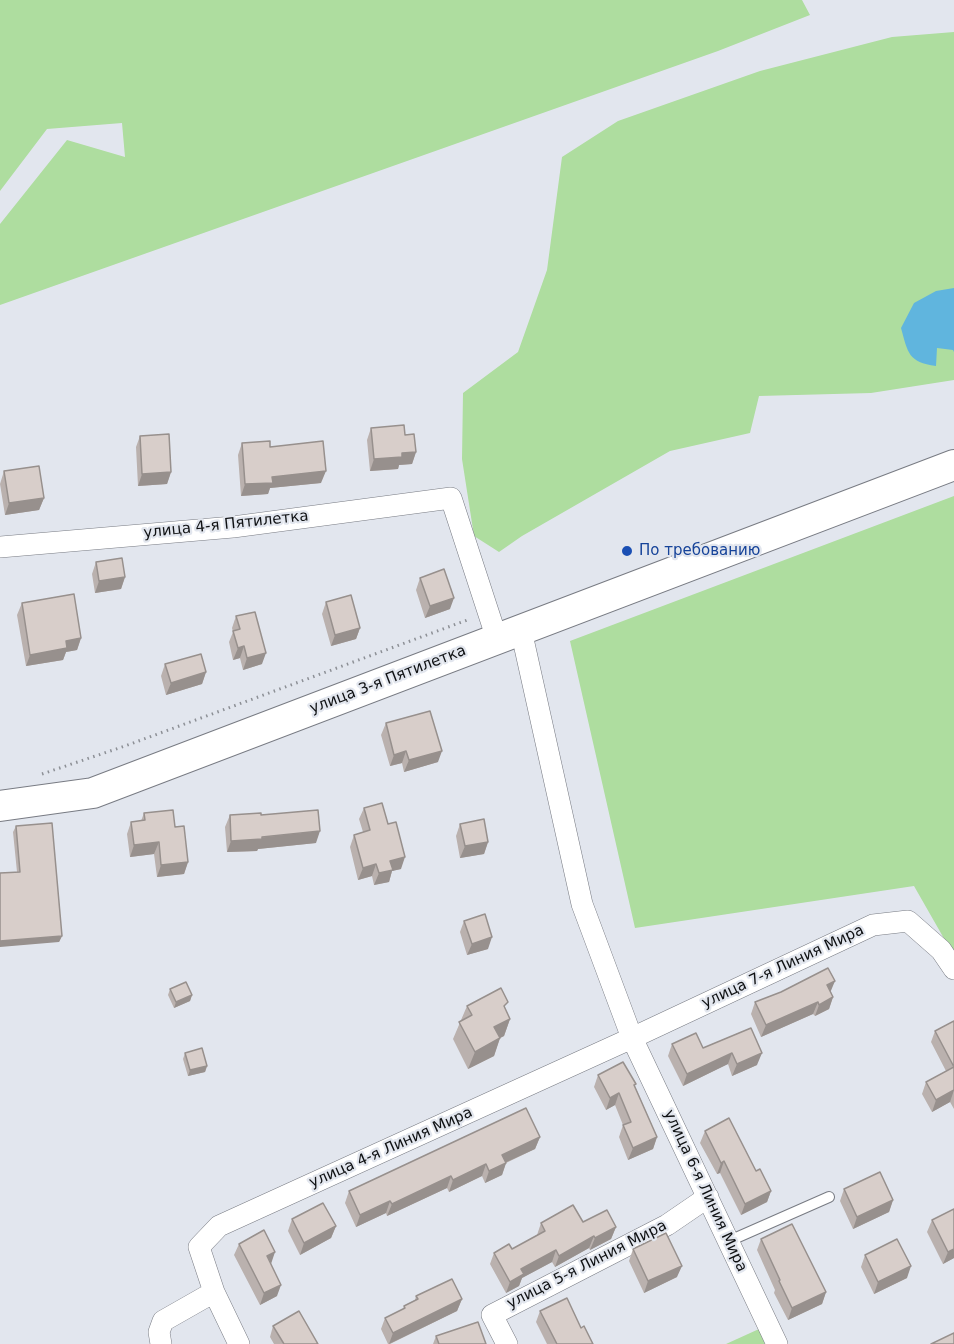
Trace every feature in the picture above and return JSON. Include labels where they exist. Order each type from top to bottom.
[{"type":"main road","name":"улица 3-я Пятилетка","points":[[0,806],[93,793],[502,627],[770,535],[954,465]]},
{"type":"street","name":"улица 4-я Пятилетка","points":[[0,547],[233,527],[451,498]]},
{"type":"street","name":"улица 6-я Линия Мира","points":[[451,498],[502,627],[582,904],[632,1038],[777,1344]]},
{"type":"street","name":"улица 7-я Линия Мира","points":[[632,1038],[873,925],[908,921],[941,950],[954,969]]},
{"type":"street","name":"улица 4-я Линия Мира","points":[[239,1344],[214,1292],[199,1247],[219,1226],[632,1038]]},
{"type":"street","name":"улица 5-я Линия Мира","points":[[507,1344],[492,1315],[667,1225],[708,1197]]},
{"type":"street","points":[[161,1344],[159,1332],[163,1321],[214,1292]]},
{"type":"lane","points":[[729,1241],[830,1197]]},
{"type":"path","points":[[36,776],[502,627]]},
{"type":"green space","points":[[0,0],[802,0],[810,15],[718,51],[0,305],[0,224],[67,140],[125,157],[122,123],[47,129],[0,191]]},
{"type":"green space","points":[[954,32],[954,380],[871,393],[759,396],[750,433],[670,451],[522,536],[499,552],[474,536],[462,459],[463,393],[518,352],[547,270],[562,157],[618,121],[760,71],[892,37]]},
{"type":"green space","points":[[954,496],[954,956],[914,886],[635,928],[570,641]]},
{"type":"green space","points":[[759,1329],[765,1344],[726,1344]]},
{"type":"water","points":[[954,288],[954,352],[937,348],[936,366],[914,359],[908,350],[901,328],[914,303],[936,291]]},
{"type":"building","points":[[404,425],[405,435],[414,434],[416,452],[402,453],[402,457],[374,459],[371,428]]},
{"type":"building","points":[[169,434],[171,472],[142,474],[140,436]]},
{"type":"building","points":[[270,441],[270,447],[323,441],[326,471],[272,477],[273,483],[245,484],[242,443]]},
{"type":"building","points":[[39,466],[44,498],[9,503],[4,471]]},
{"type":"building","points":[[122,558],[125,577],[99,581],[96,562]]},
{"type":"building","points":[[444,569],[454,598],[430,606],[420,578]]},
{"type":"building","points":[[74,594],[81,638],[66,641],[67,648],[30,655],[22,603]]},
{"type":"building","points":[[351,595],[360,628],[335,635],[326,602]]},
{"type":"building","points":[[255,612],[266,653],[247,658],[244,646],[238,648],[233,631],[240,629],[236,616]]},
{"type":"building","points":[[201,654],[206,672],[171,683],[165,664]]},
{"type":"building","points":[[430,711],[442,751],[409,760],[406,751],[394,755],[386,723]]},
{"type":"building","points":[[382,803],[388,824],[396,822],[405,857],[390,861],[393,870],[379,873],[376,864],[363,868],[354,835],[370,830],[364,808]]},
{"type":"building","points":[[173,810],[175,827],[184,826],[188,862],[161,865],[159,842],[134,845],[131,822],[145,820],[144,813]]},
{"type":"building","points":[[318,810],[320,831],[231,841],[230,815]]},
{"type":"building","points":[[484,819],[488,842],[465,846],[460,824]]},
{"type":"building","points":[[52,823],[62,936],[0,941],[0,873],[20,872],[16,826]]},
{"type":"building","points":[[485,914],[492,937],[472,944],[464,921]]},
{"type":"building","points":[[828,968],[835,981],[827,985],[833,997],[819,1005],[818,1002],[766,1025],[755,1002],[781,992]]},
{"type":"building","points":[[186,982],[192,995],[176,1002],[170,989]]},
{"type":"building","points":[[501,988],[508,1002],[504,1006],[510,1019],[494,1027],[500,1038],[475,1052],[459,1022],[472,1015],[467,1006]]},
{"type":"building","points":[[954,1021],[954,1067],[935,1031]]},
{"type":"building","points":[[751,1028],[762,1053],[737,1064],[732,1053],[687,1074],[672,1044],[696,1033],[703,1048]]},
{"type":"building","points":[[202,1048],[207,1066],[190,1070],[185,1053]]},
{"type":"building","points":[[623,1062],[636,1084],[634,1085],[657,1137],[633,1148],[623,1125],[631,1122],[619,1093],[610,1098],[598,1075]]},
{"type":"building","points":[[954,1067],[954,1090],[936,1100],[926,1082]]},
{"type":"building","points":[[526,1108],[540,1137],[502,1155],[506,1163],[489,1171],[486,1164],[453,1180],[451,1176],[392,1204],[390,1201],[360,1215],[349,1191]]},
{"type":"building","points":[[729,1118],[756,1171],[760,1169],[771,1191],[745,1204],[724,1161],[721,1163],[705,1131]]},
{"type":"building","points":[[880,1172],[893,1200],[857,1217],[844,1189]]},
{"type":"building","points":[[323,1203],[336,1226],[304,1243],[292,1219]]},
{"type":"building","points":[[573,1205],[583,1222],[607,1210],[616,1227],[595,1238],[594,1236],[559,1256],[556,1250],[521,1269],[524,1274],[510,1282],[494,1253],[509,1244],[512,1249],[545,1231],[541,1223]]},
{"type":"building","points":[[954,1209],[954,1249],[948,1252],[932,1220]]},
{"type":"building","points":[[792,1224],[826,1292],[792,1308],[761,1239]]},
{"type":"building","points":[[264,1230],[275,1252],[267,1256],[281,1285],[264,1293],[239,1244]]},
{"type":"building","points":[[666,1233],[682,1266],[648,1281],[633,1249]]},
{"type":"building","points":[[897,1239],[911,1266],[878,1282],[865,1255]]},
{"type":"building","points":[[452,1279],[462,1299],[393,1333],[385,1318],[418,1299],[416,1296]]},
{"type":"building","points":[[567,1298],[581,1328],[584,1326],[593,1344],[557,1344],[540,1311]]},
{"type":"building","points":[[299,1311],[318,1344],[284,1344],[273,1326]]},
{"type":"building","points":[[478,1322],[486,1344],[439,1344],[436,1336]]},
{"type":"building","points":[[954,1333],[954,1344],[931,1344]]},
{"type":"place","name":"По требованию","points":[[627,551]]}]
